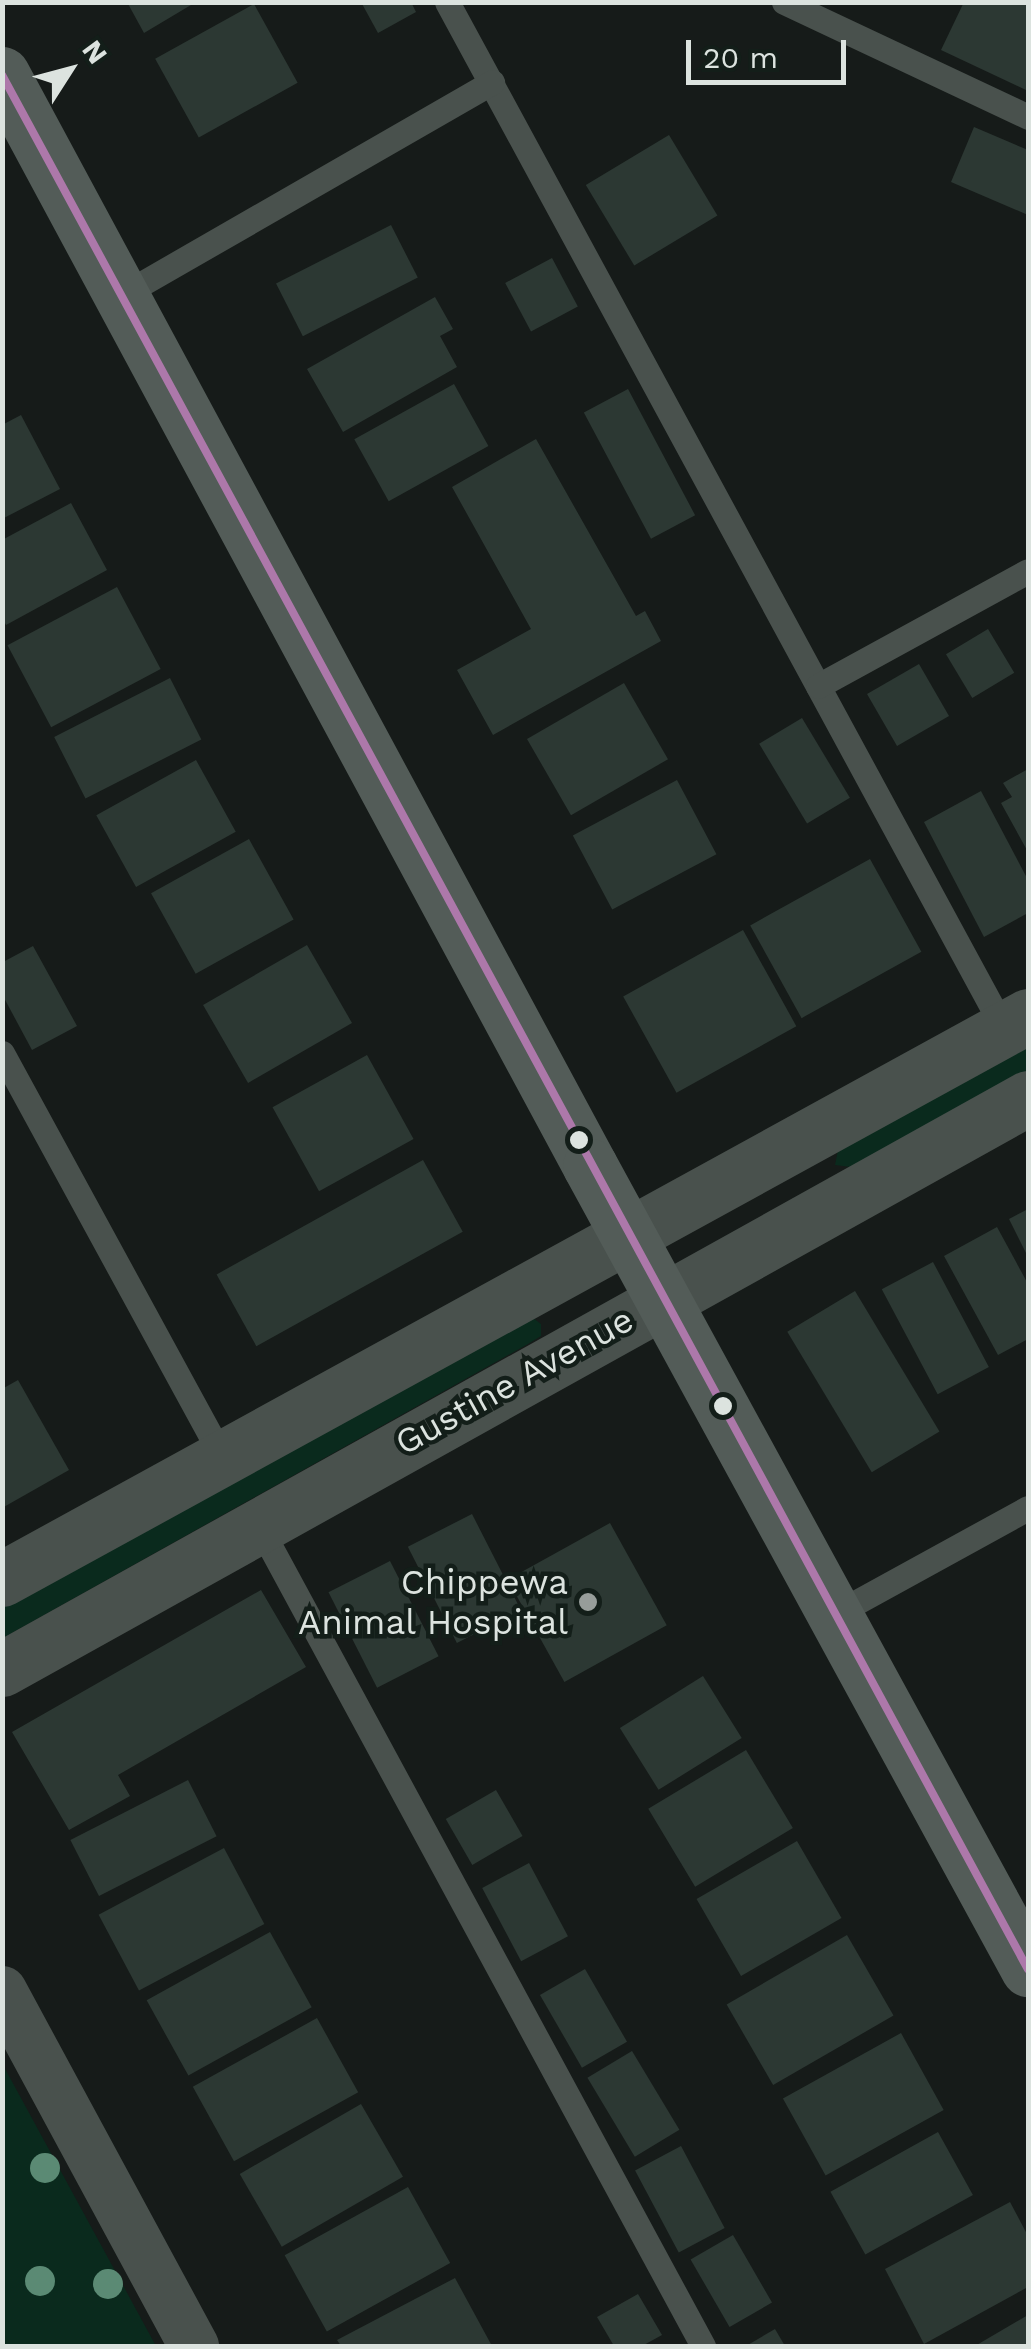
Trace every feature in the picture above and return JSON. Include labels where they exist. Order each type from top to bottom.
[{"type":"main road","points":[[2,74],[835,1614],[1021,1936]]},
{"type":"street","name":"Gustine Avenue","points":[[2,1579],[1016,1022]]},
{"type":"street","name":"Gustine Avenue","points":[[2,1668],[1028,1098]]},
{"type":"street","points":[[2,1990],[194,2346]]},
{"type":"lane","points":[[447,2],[818,686],[1016,1022]]},
{"type":"lane","points":[[784,2],[1028,117]]},
{"type":"lane","points":[[122,294],[492,82]]},
{"type":"lane","points":[[818,686],[1028,571]]},
{"type":"lane","points":[[2,1053],[222,1458]]},
{"type":"lane","points":[[835,1614],[1028,1508]]},
{"type":"lane","points":[[258,1524],[702,2346]]},
{"type":"green space","points":[[1028,1043],[1028,1070],[851,1167],[835,1165],[838,1150]]},
{"type":"green space","points":[[533,1318],[541,1324],[541,1336],[528,1344],[3,1638],[3,1605]]},
{"type":"green space","points":[[3,2065],[156,2346],[3,2346]]},
{"type":"building","points":[[127,2],[196,2],[144,33]]},
{"type":"building","points":[[361,2],[411,2],[416,12],[378,33]]},
{"type":"building","points":[[964,2],[1028,2],[1026,90],[941,50]]},
{"type":"building","points":[[254,4],[298,83],[199,137],[155,59]]},
{"type":"building","points":[[974,127],[1028,150],[1028,215],[951,182]]},
{"type":"building","points":[[669,135],[717,216],[634,266],[586,185]]},
{"type":"building","points":[[391,225],[418,278],[303,336],[276,284]]},
{"type":"building","points":[[552,258],[578,307],[531,331],[505,283]]},
{"type":"building","points":[[435,297],[453,329],[440,336],[457,367],[343,432],[307,369]]},
{"type":"building","points":[[454,384],[488,446],[389,501],[354,439]]},
{"type":"building","points":[[628,389],[695,515],[651,539],[584,412]]},
{"type":"building","points":[[21,415],[60,489],[2,519],[2,425]]},
{"type":"building","points":[[536,439],[636,616],[645,611],[661,641],[493,735],[457,670],[531,629],[452,487]]},
{"type":"building","points":[[71,503],[107,570],[6,625],[2,618],[2,540]]},
{"type":"building","points":[[117,587],[161,669],[51,727],[8,645]]},
{"type":"building","points":[[988,629],[1014,673],[972,698],[946,654]]},
{"type":"building","points":[[919,664],[949,716],[897,746],[867,694]]},
{"type":"building","points":[[170,678],[201,739],[85,798],[54,737]]},
{"type":"building","points":[[624,683],[668,759],[571,815],[527,739]]},
{"type":"building","points":[[802,718],[850,798],[807,823],[759,744]]},
{"type":"building","points":[[196,760],[236,832],[136,887],[96,815]]},
{"type":"building","points":[[1028,769],[1028,852],[1001,803],[1012,797],[1003,783]]},
{"type":"building","points":[[677,780],[716,854],[612,910],[573,835]]},
{"type":"building","points":[[981,791],[1028,880],[1028,913],[984,937],[924,822]]},
{"type":"building","points":[[249,839],[294,919],[196,974],[151,893]]},
{"type":"building","points":[[870,859],[921,952],[802,1018],[750,925]]},
{"type":"building","points":[[743,930],[796,1026],[677,1093],[623,996]]},
{"type":"building","points":[[307,945],[352,1023],[248,1083],[203,1005]]},
{"type":"building","points":[[33,946],[77,1026],[32,1050],[3,996],[3,962]]},
{"type":"building","points":[[367,1055],[414,1139],[319,1191],[273,1107]]},
{"type":"building","points":[[423,1160],[463,1232],[256,1346],[217,1274]]},
{"type":"building","points":[[1028,1209],[1028,1257],[1009,1219]]},
{"type":"building","points":[[997,1227],[1028,1284],[1028,1339],[998,1355],[944,1256]]},
{"type":"building","points":[[933,1262],[989,1367],[938,1394],[882,1289]]},
{"type":"building","points":[[855,1291],[939,1432],[872,1472],[787,1332]]},
{"type":"building","points":[[18,1380],[69,1470],[2,1508],[2,1389]]},
{"type":"building","points":[[472,1514],[521,1610],[457,1643],[408,1547]]},
{"type":"building","name":"Chippewa Animal Hospital","points":[[610,1523],[667,1625],[564,1682],[508,1580]]},
{"type":"building","points":[[390,1561],[439,1656],[377,1688],[329,1592]]},
{"type":"building","points":[[261,1590],[306,1667],[118,1775],[130,1796],[69,1830],[12,1732]]},
{"type":"building","points":[[703,1676],[742,1738],[659,1790],[620,1728]]},
{"type":"building","points":[[746,1750],[793,1828],[695,1887],[648,1809]]},
{"type":"building","points":[[188,1780],[217,1836],[99,1896],[70,1840]]},
{"type":"building","points":[[496,1790],[522,1836],[472,1865],[446,1819]]},
{"type":"building","points":[[797,1841],[842,1918],[741,1976],[697,1899]]},
{"type":"building","points":[[224,1848],[264,1924],[139,1991],[99,1915]]},
{"type":"building","points":[[529,1863],[568,1936],[521,1961],[482,1888]]},
{"type":"building","points":[[270,1932],[312,2007],[188,2076],[147,2000]]},
{"type":"building","points":[[847,1935],[894,2016],[773,2085],[727,2004]]},
{"type":"building","points":[[585,1969],[627,2042],[582,2068],[540,1995]]},
{"type":"building","points":[[317,2018],[358,2092],[234,2161],[193,2087]]},
{"type":"building","points":[[901,2033],[944,2110],[826,2175],[783,2098]]},
{"type":"building","points":[[632,2051],[679,2130],[635,2157],[587,2078]]},
{"type":"building","points":[[361,2104],[403,2177],[282,2247],[240,2174]]},
{"type":"building","points":[[938,2132],[973,2195],[865,2255],[830,2192]]},
{"type":"building","points":[[681,2146],[725,2228],[679,2253],[635,2170]]},
{"type":"building","points":[[408,2187],[450,2263],[327,2331],[285,2255]]},
{"type":"building","points":[[1010,2202],[1028,2236],[1028,2287],[924,2344],[885,2269]]},
{"type":"building","points":[[733,2235],[772,2303],[730,2327],[691,2260]]},
{"type":"building","points":[[455,2278],[492,2346],[341,2346],[337,2340]]},
{"type":"building","points":[[638,2294],[662,2335],[642,2346],[614,2346],[597,2317]]},
{"type":"building","points":[[1028,2315],[1028,2346],[975,2346]]},
{"type":"building","points":[[775,2329],[785,2346],[746,2346]]},
{"type":"transit line","points":[[2,75],[1028,1969]]},
{"type":"place","name":"Chippewa Animal Hospital","points":[[588,1602]]}]
